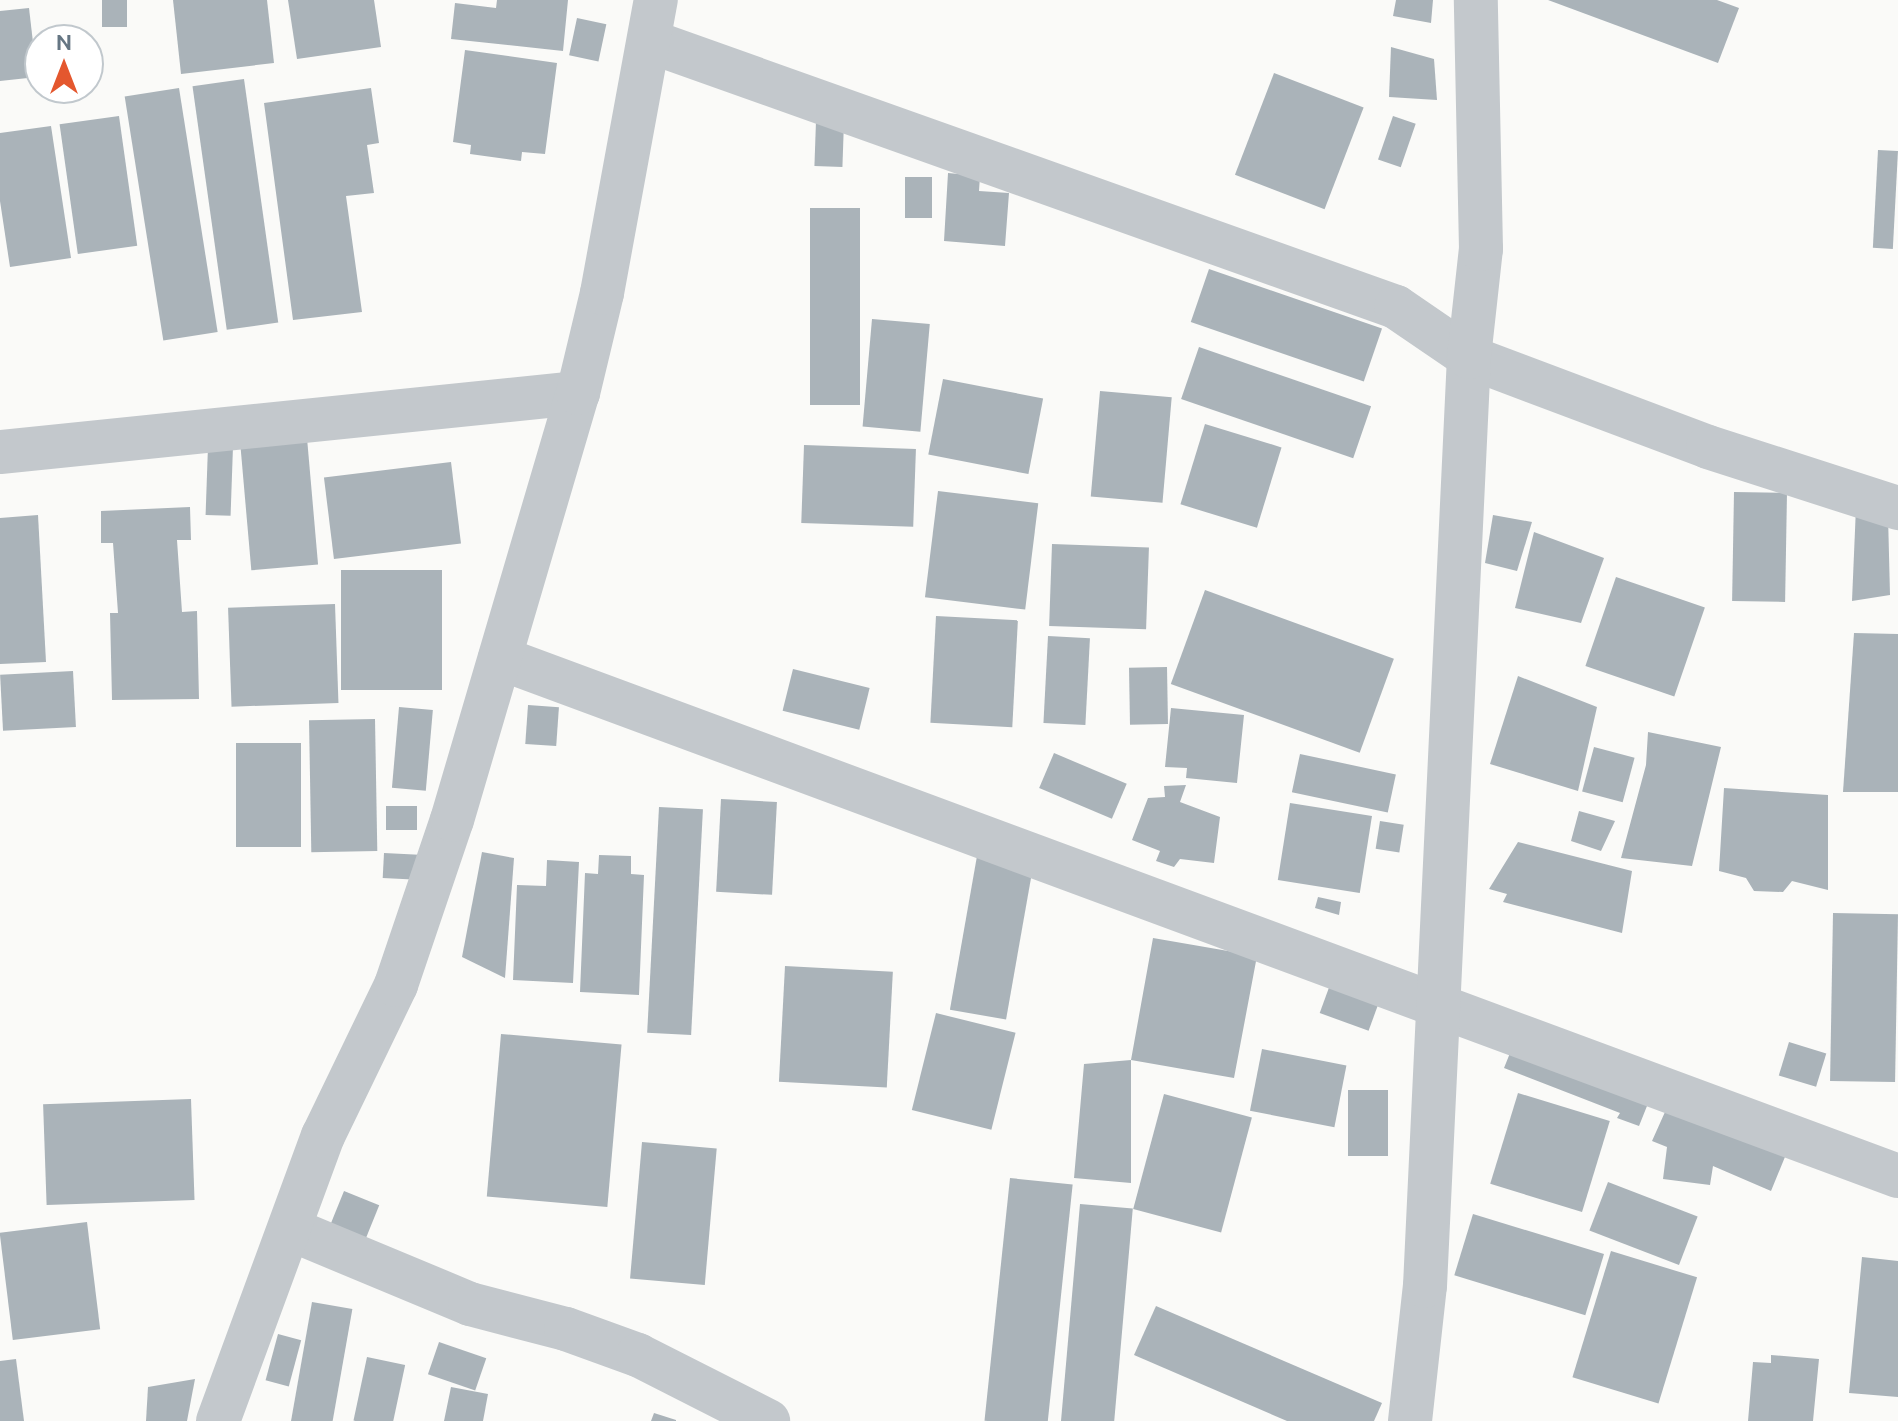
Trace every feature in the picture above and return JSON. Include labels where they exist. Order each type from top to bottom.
[{"type":"street","points":[[1410,1421],[1425,1286],[1469,357],[1481,249],[1476,0]]},
{"type":"street","points":[[218,1421],[323,1136],[396,985],[500,658],[578,393],[652,20],[1396,307],[1469,357],[1708,447],[1898,508]]},
{"type":"street","points":[[0,452],[578,393]]},
{"type":"street","points":[[500,658],[1440,1003],[1898,1176]]},
{"type":"street","points":[[290,1229],[470,1304],[566,1329],[638,1355],[768,1421]]},
{"type":"building","points":[[102,0],[127,0],[127,27],[104,27]]},
{"type":"building","points":[[173,0],[267,0],[274,63],[181,74]]},
{"type":"building","points":[[288,0],[374,0],[381,47],[297,59]]},
{"type":"building","points":[[497,0],[568,0],[563,51],[451,39],[455,3],[496,8]]},
{"type":"building","points":[[1396,0],[1433,0],[1431,23],[1393,16]]},
{"type":"building","points":[[1548,0],[1717,0],[1739,8],[1718,63]]},
{"type":"building","points":[[29,8],[31,24],[24,24],[24,78],[0,81],[0,11]]},
{"type":"building","points":[[577,18],[606,24],[598,61],[569,55]]},
{"type":"building","points":[[1391,47],[1434,59],[1437,100],[1389,97]]},
{"type":"building","points":[[465,50],[557,63],[545,154],[522,152],[521,161],[470,154],[471,145],[453,142]]},
{"type":"building","points":[[1274,73],[1364,107],[1325,209],[1235,175]]},
{"type":"building","points":[[244,79],[278,323],[227,330],[193,86]]},
{"type":"building","points":[[179,88],[218,332],[163,341],[125,97]]},
{"type":"building","points":[[371,88],[379,143],[367,145],[374,193],[346,196],[362,312],[293,320],[264,103]]},
{"type":"building","points":[[119,116],[137,246],[78,254],[60,124]]},
{"type":"building","points":[[1393,116],[1416,124],[1401,167],[1378,159]]},
{"type":"building","points":[[816,121],[844,122],[842,167],[814,166]]},
{"type":"building","points":[[51,126],[71,258],[10,267],[0,201],[0,133]]},
{"type":"building","points":[[1878,150],[1898,151],[1893,249],[1873,248]]},
{"type":"building","points":[[948,173],[980,176],[979,191],[1009,193],[1005,246],[944,241]]},
{"type":"building","points":[[905,177],[932,177],[932,218],[905,218]]},
{"type":"building","points":[[810,208],[860,208],[860,405],[810,405]]},
{"type":"building","points":[[1209,269],[1382,329],[1364,382],[1191,322]]},
{"type":"building","points":[[872,319],[930,324],[920,432],[863,427]]},
{"type":"building","points":[[1199,347],[1371,406],[1353,458],[1181,399]]},
{"type":"building","points":[[943,379],[1043,398],[1028,474],[928,455]]},
{"type":"building","points":[[1100,391],[1172,397],[1162,503],[1091,497]]},
{"type":"building","points":[[1205,424],[1282,447],[1257,528],[1180,504]]},
{"type":"building","points":[[307,438],[318,565],[251,570],[240,444]]},
{"type":"building","points":[[804,445],[916,449],[913,527],[801,523]]},
{"type":"building","points":[[208,446],[233,447],[231,516],[206,515]]},
{"type":"building","points":[[451,462],[461,543],[334,559],[324,478]]},
{"type":"building","points":[[938,491],[1038,503],[1025,610],[925,597]]},
{"type":"building","points":[[1734,492],[1787,493],[1785,602],[1732,601]]},
{"type":"building","points":[[190,507],[191,540],[177,540],[182,612],[197,611],[199,699],[112,700],[110,613],[118,613],[113,543],[101,543],[101,511]]},
{"type":"building","points":[[1856,507],[1888,515],[1890,595],[1852,601]]},
{"type":"building","points":[[38,515],[46,662],[0,664],[0,518]]},
{"type":"building","points":[[1493,515],[1532,522],[1517,571],[1485,563]]},
{"type":"building","points":[[1534,532],[1604,558],[1581,623],[1515,608]]},
{"type":"building","points":[[1052,544],[1149,547],[1146,629],[1049,626]]},
{"type":"building","points":[[341,570],[442,570],[442,690],[341,690]]},
{"type":"building","points":[[1616,577],[1705,608],[1674,696],[1585,666]]},
{"type":"building","points":[[1205,590],[1394,659],[1360,753],[1171,684]]},
{"type":"building","points":[[335,604],[338,703],[232,707],[228,608]]},
{"type":"building","points":[[936,616],[1018,620],[1012,727],[930,723]]},
{"type":"building","points":[[1854,633],[1898,634],[1898,792],[1843,792]]},
{"type":"building","points":[[1048,636],[1090,638],[1085,725],[1043,723]]},
{"type":"building","points":[[1167,667],[1168,724],[1130,725],[1129,668]]},
{"type":"building","points":[[793,669],[870,688],[859,730],[783,711]]},
{"type":"building","points":[[73,671],[76,727],[3,731],[0,675]]},
{"type":"building","points":[[1518,676],[1597,707],[1578,791],[1490,764]]},
{"type":"building","points":[[528,705],[559,707],[556,746],[525,744]]},
{"type":"building","points":[[399,707],[433,710],[426,791],[392,788]]},
{"type":"building","points":[[1171,708],[1244,715],[1237,783],[1186,778],[1187,768],[1165,767]]},
{"type":"building","points":[[375,719],[377,851],[311,852],[309,720]]},
{"type":"building","points":[[1648,732],[1721,747],[1692,866],[1621,858],[1646,765]]},
{"type":"building","points":[[236,743],[301,743],[301,847],[236,847]]},
{"type":"building","points":[[1594,747],[1635,758],[1623,802],[1582,791]]},
{"type":"building","points":[[1054,753],[1127,784],[1112,819],[1039,788]]},
{"type":"building","points":[[1300,754],[1396,774],[1388,813],[1292,792]]},
{"type":"building","points":[[1186,785],[1180,802],[1220,817],[1214,863],[1180,859],[1174,867],[1156,861],[1160,851],[1132,840],[1148,798],[1165,797],[1164,786]]},
{"type":"building","points":[[1724,788],[1828,795],[1828,890],[1792,881],[1783,892],[1754,891],[1746,878],[1719,871]]},
{"type":"building","points":[[721,799],[777,802],[772,895],[716,892]]},
{"type":"building","points":[[1290,803],[1372,816],[1360,893],[1278,880]]},
{"type":"building","points":[[386,806],[417,806],[417,830],[386,830]]},
{"type":"building","points":[[659,807],[703,809],[691,1035],[647,1033]]},
{"type":"building","points":[[1579,811],[1615,821],[1601,851],[1571,841]]},
{"type":"building","points":[[1380,821],[1404,825],[1399,852],[1376,849]]},
{"type":"building","points":[[1518,842],[1632,871],[1622,933],[1503,902],[1507,894],[1489,889]]},
{"type":"building","points":[[482,852],[514,858],[505,978],[462,957]]},
{"type":"building","points":[[384,853],[419,855],[418,880],[383,878]]},
{"type":"building","points":[[599,855],[631,856],[631,874],[644,875],[639,995],[580,992],[585,873],[598,874]]},
{"type":"building","points":[[977,856],[1033,866],[1006,1020],[950,1010]]},
{"type":"building","points":[[547,860],[579,862],[573,983],[513,980],[517,885],[546,886]]},
{"type":"building","points":[[1318,897],[1341,902],[1339,915],[1315,908]]},
{"type":"building","points":[[1833,913],[1898,914],[1895,1082],[1830,1081]]},
{"type":"building","points":[[1153,938],[1257,956],[1234,1078],[1131,1060]]},
{"type":"building","points":[[785,966],[893,972],[887,1087],[779,1082]]},
{"type":"building","points":[[1331,982],[1380,1000],[1369,1031],[1320,1013]]},
{"type":"building","points":[[936,1013],[1016,1033],[991,1130],[912,1110]]},
{"type":"building","points":[[501,1034],[622,1045],[607,1207],[487,1196]]},
{"type":"building","points":[[1789,1042],[1826,1053],[1816,1087],[1779,1075]]},
{"type":"building","points":[[1514,1043],[1651,1096],[1639,1126],[1617,1118],[1620,1113],[1504,1068]]},
{"type":"building","points":[[1262,1049],[1346,1065],[1334,1127],[1250,1111]]},
{"type":"building","points":[[1131,1060],[1131,1183],[1074,1178],[1084,1064]]},
{"type":"building","points":[[1348,1090],[1388,1090],[1388,1156],[1348,1156]]},
{"type":"building","points":[[1518,1093],[1610,1121],[1582,1212],[1490,1184]]},
{"type":"building","points":[[1164,1094],[1252,1118],[1221,1232],[1133,1209]]},
{"type":"building","points":[[191,1099],[195,1200],[47,1205],[43,1104]]},
{"type":"building","points":[[1669,1103],[1787,1152],[1771,1191],[1713,1166],[1710,1185],[1663,1179],[1667,1147],[1652,1141]]},
{"type":"building","points":[[642,1142],[717,1149],[705,1285],[630,1278]]},
{"type":"building","points":[[1010,1178],[1073,1185],[1048,1421],[984,1421]]},
{"type":"building","points":[[1608,1182],[1698,1216],[1679,1265],[1589,1231]]},
{"type":"building","points":[[344,1191],[379,1205],[365,1240],[330,1225]]},
{"type":"building","points":[[1080,1204],[1133,1209],[1114,1421],[1061,1421]]},
{"type":"building","points":[[1473,1214],[1604,1254],[1585,1315],[1454,1275]]},
{"type":"building","points":[[87,1222],[100,1329],[13,1340],[0,1233]]},
{"type":"building","points":[[1611,1251],[1697,1277],[1658,1404],[1572,1377]]},
{"type":"building","points":[[1862,1257],[1898,1261],[1898,1397],[1849,1393]]},
{"type":"building","points":[[312,1302],[352,1309],[333,1421],[291,1421]]},
{"type":"building","points":[[1156,1306],[1382,1403],[1374,1421],[1287,1421],[1134,1355]]},
{"type":"building","points":[[278,1334],[301,1340],[289,1387],[266,1380]]},
{"type":"building","points":[[439,1342],[486,1358],[475,1390],[428,1374]]},
{"type":"building","points":[[1771,1355],[1819,1359],[1813,1421],[1748,1421],[1753,1362],[1771,1363]]},
{"type":"building","points":[[367,1357],[405,1365],[393,1421],[353,1421]]},
{"type":"building","points":[[16,1359],[24,1421],[0,1421],[0,1361]]},
{"type":"building","points":[[195,1379],[187,1421],[146,1421],[148,1387]]},
{"type":"building","points":[[451,1387],[488,1394],[483,1421],[444,1421]]},
{"type":"building","points":[[654,1413],[676,1420],[676,1421],[651,1421]]}]
